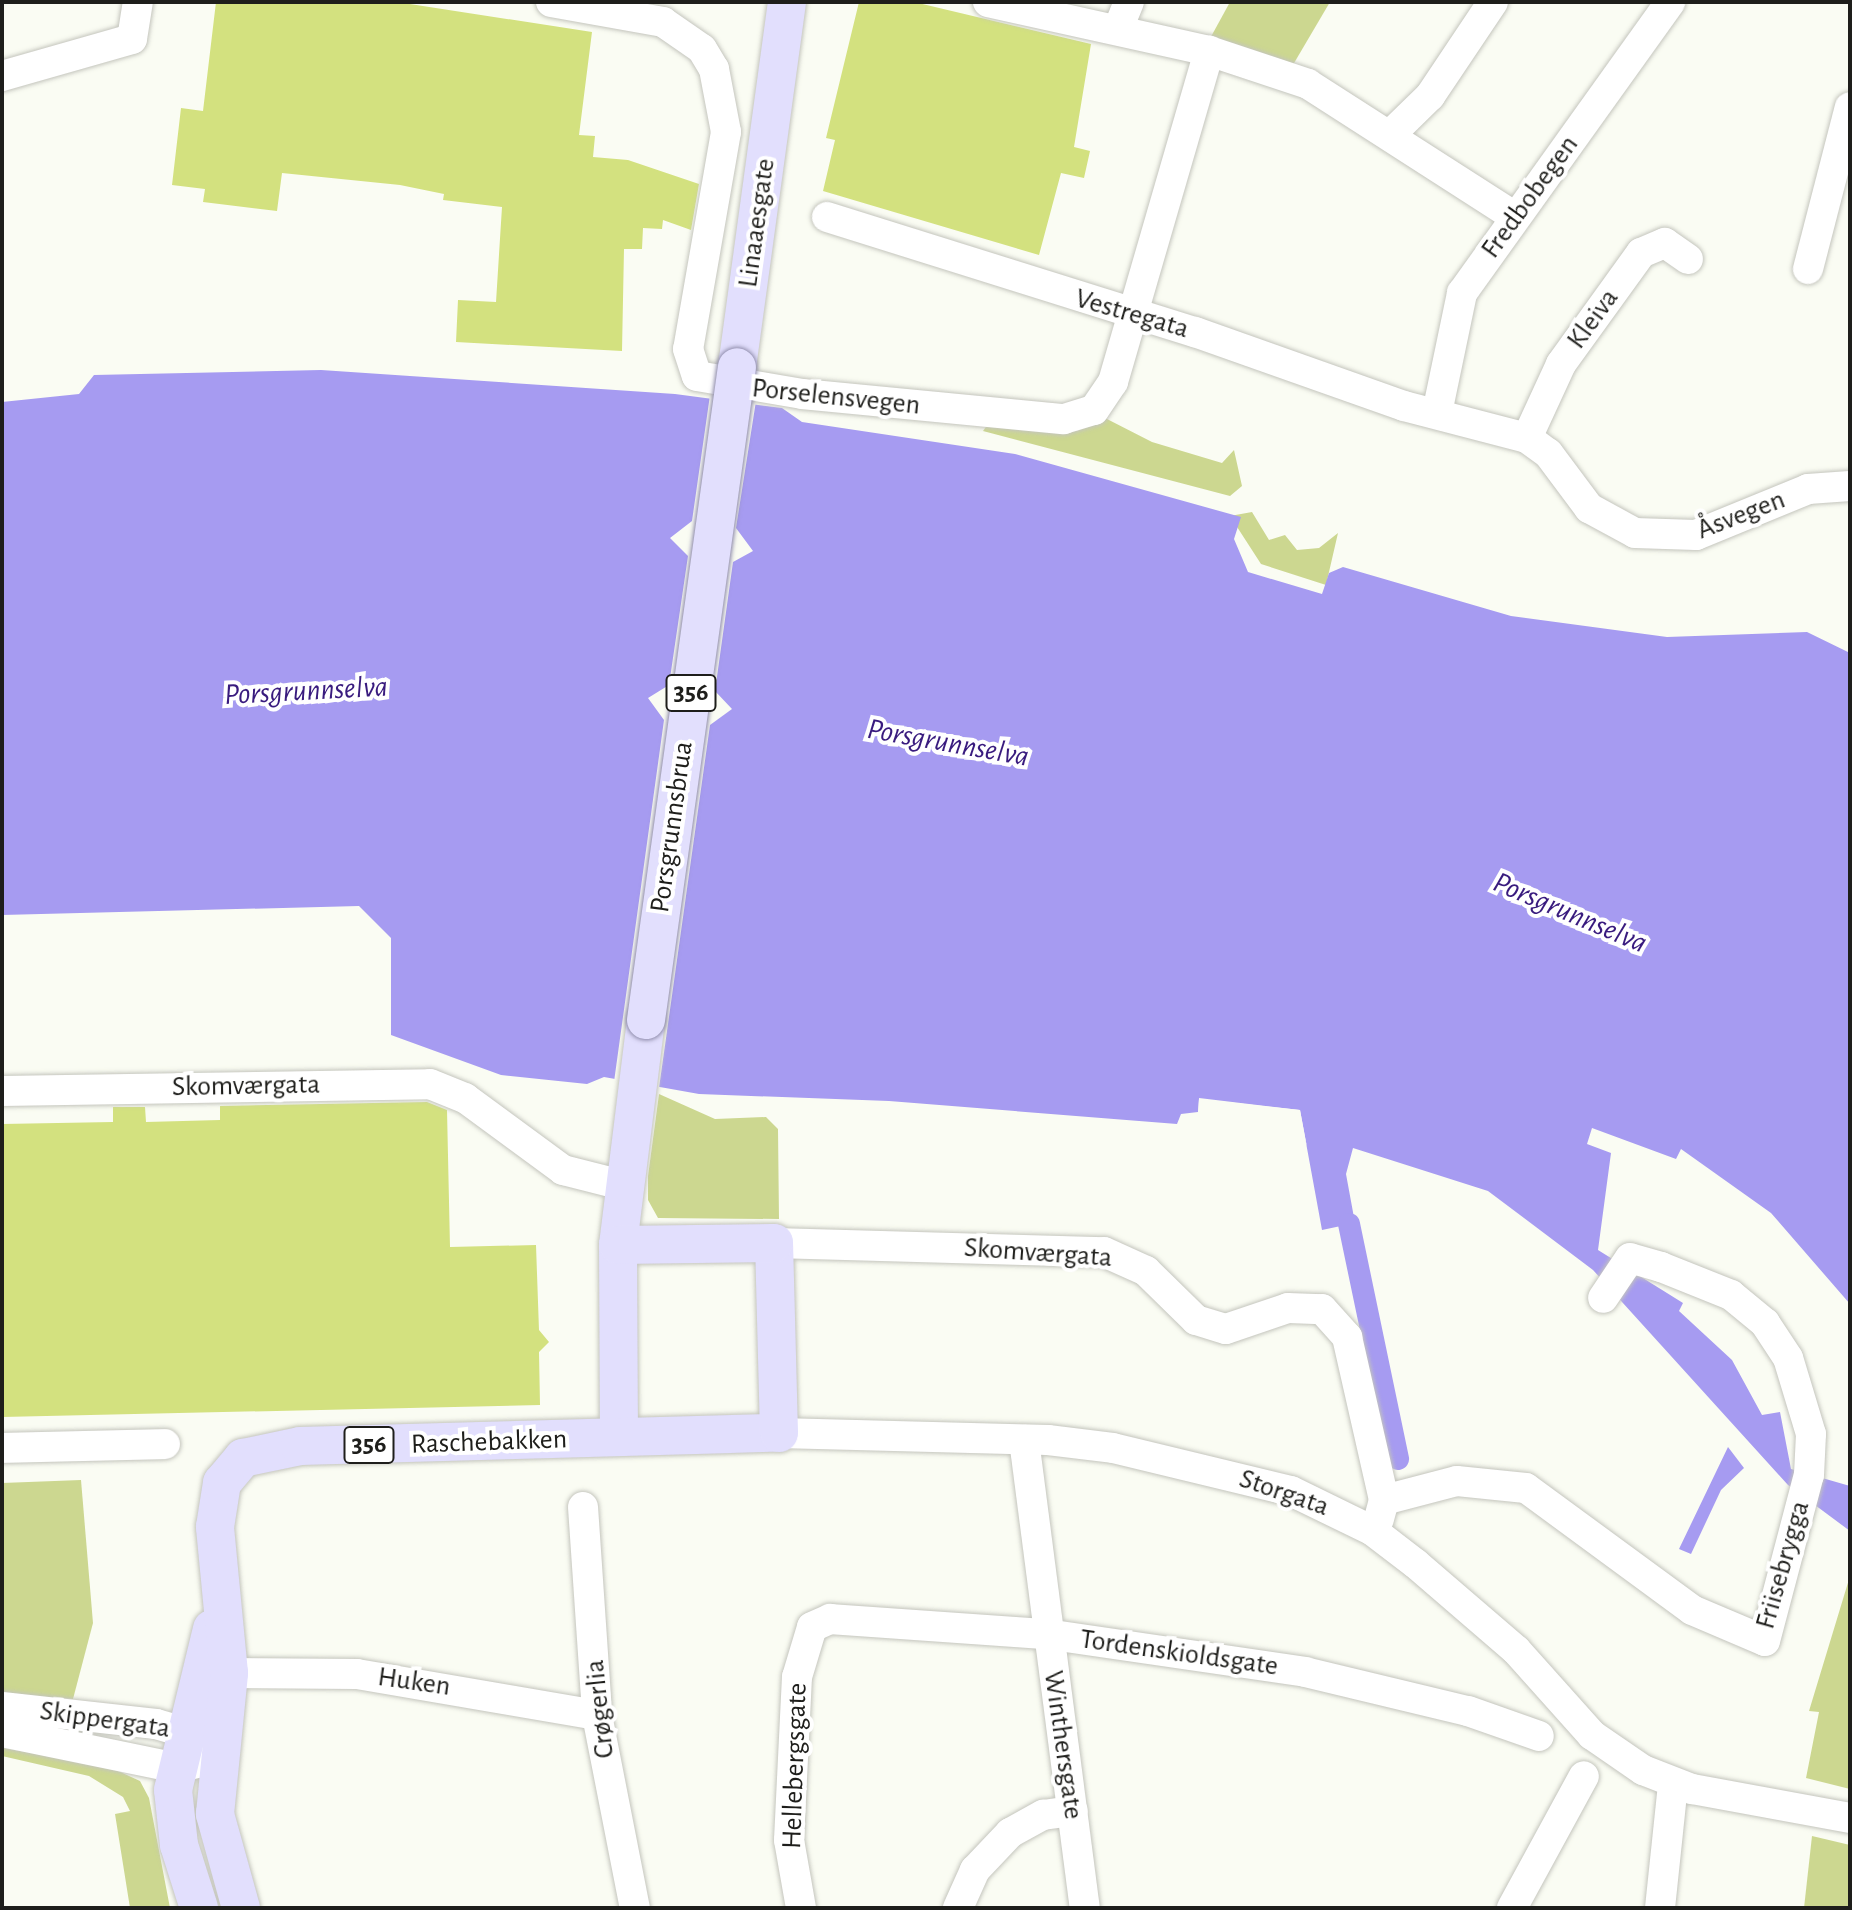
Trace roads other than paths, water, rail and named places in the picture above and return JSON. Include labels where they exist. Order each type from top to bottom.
[{"type":"main road","name":"Linaaesgate","points":[[737,367],[780,79],[787,2]]},
{"type":"main road","name":"Linaaesgate","points":[[780,79],[807,2]]},
{"type":"main road","name":"Porsgrunnsbrua","points":[[622,1185],[737,367]]},
{"type":"main road","name":"356","points":[[619,1437],[618,1245],[622,1185]]},
{"type":"main road","name":"Skomværgata","points":[[618,1245],[774,1243]]},
{"type":"main road","points":[[774,1243],[779,1433]]},
{"type":"main road","name":"Storgata","points":[[619,1437],[779,1433]]},
{"type":"main road","name":"Raschebakken","points":[[241,1908],[217,1833],[218,1758],[229,1673],[218,1571],[216,1498],[230,1469],[254,1453],[619,1437]]},
{"type":"main road","name":"Raschebakken","points":[[199,1908],[179,1845],[181,1750],[210,1646],[218,1571]]},
{"type":"street","points":[[2,76],[132,39],[138,2]]},
{"type":"street","name":"Porselensvegen","points":[[551,2],[663,22],[702,49],[714,69],[726,132],[688,349],[697,376],[787,392],[1064,419],[1094,410],[1107,397],[1209,51]]},
{"type":"street","points":[[988,2],[1124,16],[1209,51],[1308,84],[1515,217]]},
{"type":"street","points":[[1390,135],[1430,96],[1493,2]]},
{"type":"street","name":"Fredbobegen","points":[[1437,413],[1462,293],[1670,2]]},
{"type":"street","points":[[1808,269],[1838,165],[1850,107]]},
{"type":"street","name":"Vestregata","points":[[827,217],[1437,413],[1527,438]]},
{"type":"street","name":"Kleiva","points":[[1527,438],[1561,364],[1641,253],[1665,243],[1688,259]]},
{"type":"street","name":"Åsvegen","points":[[1527,438],[1548,453],[1600,518],[1652,536],[1696,535],[1808,489],[1850,486]]},
{"type":"street","name":"Skomværgata","points":[[2,1091],[430,1084],[483,1110],[563,1170],[622,1185]]},
{"type":"street","name":"Skomværgata","points":[[774,1243],[1104,1252],[1146,1271],[1196,1320],[1226,1329],[1297,1306],[1322,1309],[1347,1337],[1384,1500]]},
{"type":"street","name":"Friisebrygga","points":[[1384,1500],[1457,1481],[1526,1488],[1692,1610],[1765,1641],[1806,1478],[1807,1411],[1788,1358],[1765,1323],[1707,1284],[1630,1258],[1603,1298]]},
{"type":"street","name":"Storgata","points":[[779,1433],[1024,1440],[1113,1448],[1221,1472],[1312,1498],[1373,1531],[1500,1635],[1592,1735],[1673,1784],[1850,1818]]},
{"type":"street","name":"Winthersgate","points":[[1024,1440],[1046,1634],[1085,1908]]},
{"type":"street","points":[[2,1448],[165,1444]]},
{"type":"street","points":[[1373,1531],[1384,1500]]},
{"type":"street","name":"Crøgerlia","points":[[583,1507],[597,1715],[629,1907]]},
{"type":"street","name":"Tordenskioldsgate","points":[[812,1627],[830,1619],[865,1619],[1046,1634],[1305,1672],[1468,1711],[1539,1736]]},
{"type":"street","name":"Hellebergsgate","points":[[801,1908],[789,1840],[790,1746],[802,1646],[812,1627]]},
{"type":"street","name":"Huken","points":[[229,1673],[357,1674],[597,1715]]},
{"type":"street","name":"Skippergata","points":[[2,1707],[218,1758]]},
{"type":"street","name":"Skippergata","points":[[2,1732],[181,1750]]},
{"type":"street","points":[[1512,1908],[1584,1776]]},
{"type":"street","points":[[1660,1908],[1673,1784]]},
{"type":"street","points":[[958,1908],[975,1870],[1010,1833],[1043,1815],[1073,1811]]},
{"type":"water","name":"Porsgrunnselva","points":[[321,370],[675,394],[782,408],[802,422],[1015,454],[1241,517],[1234,539],[1248,572],[1322,594],[1329,573],[1343,567],[1511,616],[1667,637],[1807,632],[1850,653],[1850,1304],[1771,1213],[1681,1149],[1676,1159],[1592,1128],[1587,1144],[1611,1153],[1598,1250],[1683,1303],[1679,1311],[1732,1360],[1762,1415],[1780,1412],[1791,1469],[1850,1486],[1850,1531],[1788,1485],[1593,1270],[1488,1191],[1353,1148],[1346,1174],[1355,1223],[1322,1230],[1300,1110],[1199,1099],[1198,1112],[1181,1114],[1177,1124],[889,1101],[699,1094],[604,1077],[587,1084],[501,1075],[391,1035],[391,938],[359,906],[2,915],[2,402],[79,394],[94,375]]},
{"type":"water","points":[[1728,1447],[1744,1468],[1721,1490],[1691,1554],[1679,1549]]},
{"type":"waterway","points":[[1349,1224],[1398,1459]]}]
